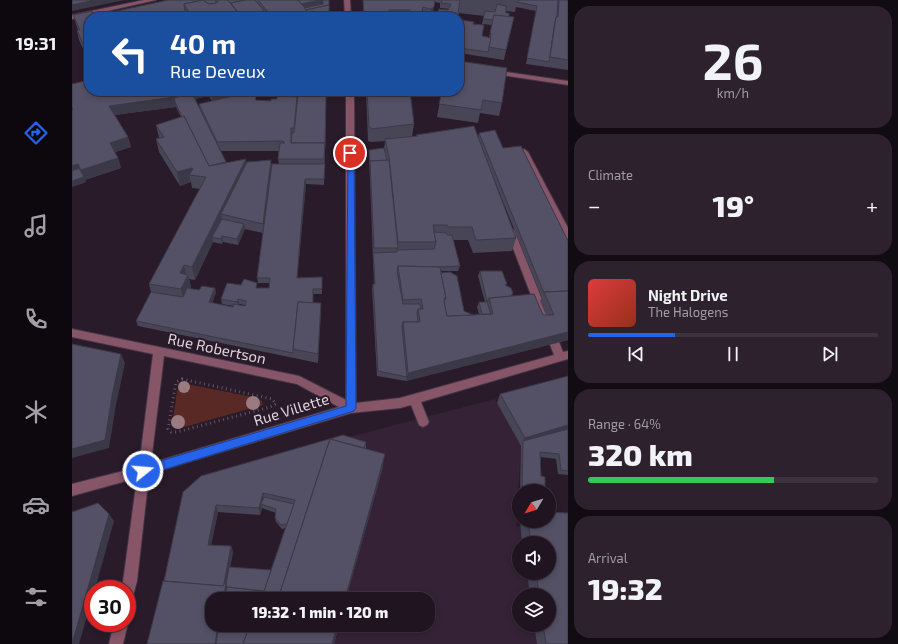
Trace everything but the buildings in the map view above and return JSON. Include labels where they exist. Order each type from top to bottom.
[{"type":"street","points":[[96,12],[152,0]]},
{"type":"street","points":[[347,0],[348,12]]},
{"type":"street","points":[[72,17],[84,14]]},
{"type":"street","points":[[489,71],[568,83]]},
{"type":"street","points":[[350,96],[351,408]]},
{"type":"street","points":[[524,152],[568,236]]},
{"type":"street","points":[[508,224],[564,356]]},
{"type":"street","name":"Rue Robertson","points":[[72,333],[299,380],[351,408]]},
{"type":"street","points":[[130,580],[158,351]]},
{"type":"street","name":"Rue Villette","points":[[72,490],[143,471],[351,408],[400,403],[564,356]]},
{"type":"street","points":[[414,399],[423,422]]},
{"type":"street","points":[[116,644],[119,632]]},
{"type":"path","points":[[178,380],[272,399],[276,404],[184,431],[171,432],[168,429],[176,382],[178,380]]},
{"type":"shaded area","points":[[182,383],[257,398],[262,401],[263,405],[181,428],[174,428],[172,426],[177,391]]},
{"type":"shaded area","points":[[495,399],[521,446],[519,484],[512,484],[512,528],[529,528],[568,534],[568,644],[147,644],[165,587],[215,592],[205,592],[205,632],[435,632],[435,592],[267,592],[318,445]]},
{"type":"route","points":[[143,471],[351,408],[350,153]]}]
